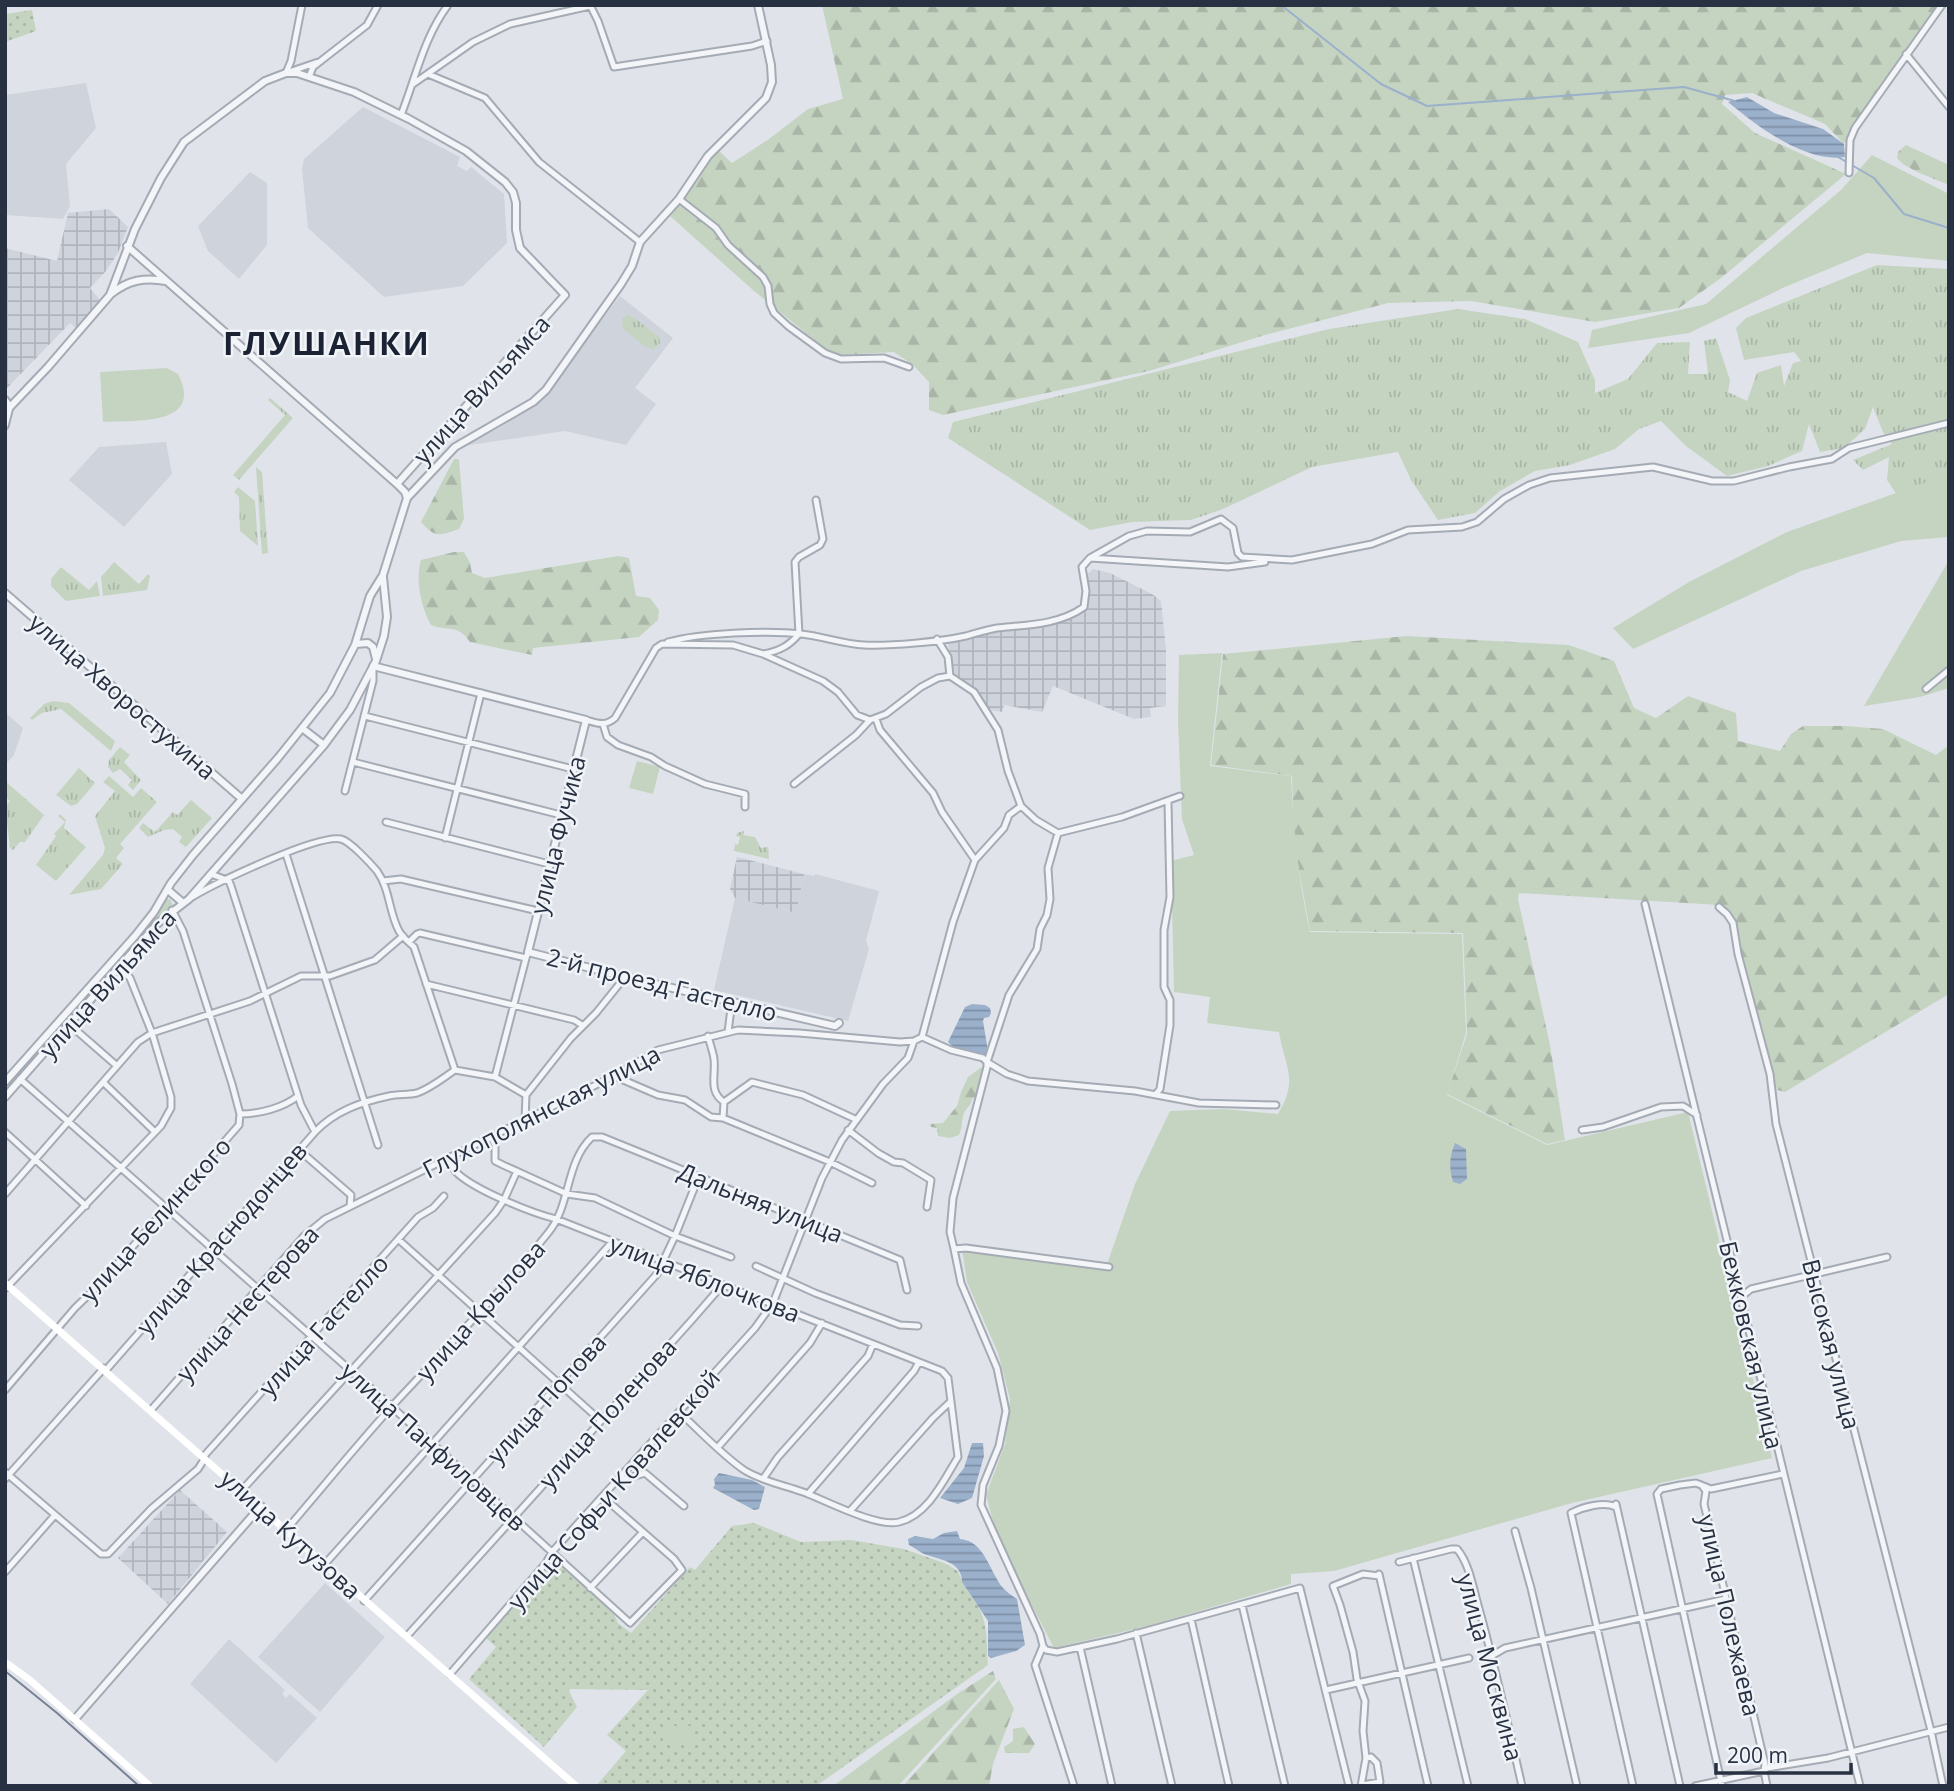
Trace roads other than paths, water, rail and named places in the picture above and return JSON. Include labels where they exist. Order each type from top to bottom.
[{"type":"main road","name":"улица Кутузова","points":[[6,1285],[261,1506],[364,1601],[576,1786]]},
{"type":"main road","points":[[5,1662],[75,1719],[150,1786]]},
{"type":"street","points":[[285,73],[291,61],[302,5]]},
{"type":"street","points":[[309,77],[313,67],[367,25],[378,5]]},
{"type":"street","points":[[285,73],[297,73],[354,92],[401,115],[428,36],[448,5]]},
{"type":"street","points":[[127,246],[397,484],[407,498],[455,447],[533,402],[546,390],[621,284],[632,266],[640,242],[680,199],[708,156],[766,98],[772,82],[771,65],[758,5]]},
{"type":"street","points":[[1849,173],[1850,140],[1855,128],[1942,5]]},
{"type":"street","points":[[413,85],[473,42],[510,24],[590,6],[614,67],[752,46],[766,41]]},
{"type":"street","points":[[1906,54],[1949,107]]},
{"type":"street","points":[[110,295],[127,246],[161,178],[184,142],[265,81],[321,61]]},
{"type":"street","points":[[428,74],[485,98],[539,162],[640,242]]},
{"type":"street","name":"улица Вильямса","points":[[397,484],[565,295],[520,248],[516,230],[516,203],[513,192],[505,182],[466,151],[401,115]]},
{"type":"street","points":[[680,199],[716,228],[728,245],[763,277],[768,286],[774,313],[825,353],[841,359],[884,358],[909,366]]},
{"type":"street","points":[[5,426],[10,407],[110,295],[121,286],[135,281],[166,281]]},
{"type":"street","points":[[5,400],[10,407]]},
{"type":"street","points":[[1090,558],[1228,567],[1292,560],[1353,548],[1408,530],[1470,525],[1489,514],[1504,499],[1529,485],[1550,478],[1653,467],[1712,481],[1734,481],[1832,459],[1849,448],[1949,423]]},
{"type":"street","name":"улица Вильямса","points":[[5,1082],[135,936],[193,855],[330,692],[355,645],[370,596],[383,575],[407,498]]},
{"type":"street","points":[[763,654],[790,644],[799,634],[795,562],[820,545],[823,539],[816,500]]},
{"type":"street","points":[[375,664],[603,724],[614,718],[656,648],[668,642],[686,638],[759,633],[799,634],[862,645],[894,644],[1054,621],[1074,614],[1084,607],[1086,591],[1082,567],[1090,558],[1129,536],[1147,531],[1190,532],[1220,519],[1233,528],[1238,553],[1242,556],[1278,561]]},
{"type":"street","name":"улица Вильямса","points":[[5,1097],[172,910],[189,899],[324,745],[355,701],[375,664],[387,620],[383,575]]},
{"type":"street","points":[[375,589],[386,597]]},
{"type":"street","name":"улица Хворостухина","points":[[5,593],[242,799]]},
{"type":"street","points":[[937,639],[948,657],[950,676]]},
{"type":"street","points":[[345,791],[365,716],[375,664],[373,647],[363,642],[355,645]]},
{"type":"street","points":[[668,642],[702,646],[733,645],[763,654],[832,687],[857,715],[860,731]]},
{"type":"street","points":[[1926,689],[1949,670]]},
{"type":"street","points":[[794,784],[873,719],[886,714],[920,687],[938,678],[950,676],[974,692],[998,730],[1020,804],[1036,820],[1058,833],[1122,817],[1180,796]]},
{"type":"street","points":[[445,838],[481,693]]},
{"type":"street","points":[[857,715],[873,719],[933,793],[942,812],[975,860]]},
{"type":"street","points":[[365,716],[573,769]]},
{"type":"street","name":"улица Фучика","points":[[527,955],[586,720]]},
{"type":"street","points":[[603,724],[607,737],[618,745],[651,757],[705,784],[745,794],[745,807]]},
{"type":"street","points":[[302,728],[324,745]]},
{"type":"street","points":[[353,762],[561,815]]},
{"type":"street","points":[[1156,1094],[1160,1089],[1170,1013],[1170,1000],[1164,987],[1164,930],[1170,897],[1167,802]]},
{"type":"street","points":[[1020,804],[1009,815],[1004,828],[975,860],[953,922],[922,1037],[951,1050],[985,1060],[1007,1074],[1028,1081],[1156,1094],[1199,1103],[1276,1105]]},
{"type":"street","points":[[386,822],[549,864]]},
{"type":"street","points":[[1058,833],[1048,868],[1050,899],[1047,915],[1040,929],[1037,949],[1009,995],[985,1060],[953,1198],[950,1233],[961,1283],[997,1368],[1006,1411],[999,1446],[983,1485],[981,1505],[1031,1613],[1043,1646],[1051,1653],[1191,1619],[1300,1588],[1349,1786]]},
{"type":"street","points":[[189,899],[224,879],[286,854],[340,839],[347,842],[369,862],[383,881],[397,925],[414,947],[455,1070]]},
{"type":"street","points":[[286,854],[378,1145]]},
{"type":"street","points":[[211,874],[224,879]]},
{"type":"street","points":[[383,881],[401,878],[538,911]]},
{"type":"street","name":"улица Краснодонцев","points":[[6,1475],[105,1369],[315,1132],[298,1096],[231,886],[224,879]]},
{"type":"street","name":"улица Вильямса","points":[[167,890],[182,902]]},
{"type":"street","name":"Бежковская улица","points":[[1645,904],[1860,1786]]},
{"type":"street","name":"Высокая улица","points":[[1719,907],[1733,923],[1738,954],[1770,1074],[1773,1112],[1943,1786]]},
{"type":"street","name":"улица Белинского","points":[[5,1390],[237,1129],[240,1114],[183,931],[172,910]]},
{"type":"street","name":"2-й проезд Гастелло","points":[[409,942],[420,933],[835,1026],[839,1023]]},
{"type":"street","points":[[5,1194],[138,1042],[152,1033],[267,994],[301,976],[330,976],[375,960],[403,936]]},
{"type":"street","points":[[495,1077],[527,955]]},
{"type":"street","points":[[6,1285],[86,1206],[167,1118],[172,1097],[152,1033],[130,978],[120,967]]},
{"type":"street","points":[[524,1120],[526,1095],[625,977]]},
{"type":"street","points":[[426,984],[574,1020],[582,1025]]},
{"type":"street","points":[[728,1032],[732,1001]]},
{"type":"street","points":[[69,1024],[117,1066]]},
{"type":"street","name":"Глухополянская улица","points":[[350,1206],[614,1076],[656,1050],[728,1032],[788,1032],[900,1042],[914,1041],[922,1037]]},
{"type":"street","points":[[708,1037],[714,1060],[713,1088],[718,1098],[724,1102]]},
{"type":"street","name":"улица Софьи Ковалевской","points":[[450,1674],[546,1563],[552,1552],[755,1328],[773,1303],[830,1161],[855,1119],[908,1058],[914,1041]]},
{"type":"street","points":[[315,1132],[335,1114],[365,1102],[392,1095],[415,1093],[455,1070],[495,1077],[526,1095]]},
{"type":"street","points":[[614,1076],[658,1095],[685,1100],[711,1117],[723,1118],[830,1161],[872,1183]]},
{"type":"street","name":"улица Панфиловцев","points":[[20,1079],[392,1407],[626,1621],[634,1621],[682,1570],[674,1559],[642,1533]]},
{"type":"street","points":[[724,1102],[752,1082],[803,1095],[855,1119]]},
{"type":"street","points":[[104,1083],[155,1132]]},
{"type":"street","points":[[240,1114],[252,1114],[290,1102],[298,1096]]},
{"type":"street","points":[[723,1118],[724,1102]]},
{"type":"street","points":[[1582,1130],[1603,1127],[1661,1107],[1683,1106],[1698,1115]]},
{"type":"street","points":[[848,1130],[894,1163],[902,1163],[931,1180],[926,1207]]},
{"type":"street","points":[[5,1132],[86,1206]]},
{"type":"street","name":"улица Яблочкова","points":[[491,1137],[495,1145],[495,1161],[567,1194],[594,1198],[675,1236],[731,1257]]},
{"type":"street","name":"Дальняя улица","points":[[592,1138],[603,1137],[900,1260],[906,1290]]},
{"type":"street","name":"улица Крылова","points":[[286,1530],[392,1407],[551,1231],[567,1194],[573,1168],[592,1138]]},
{"type":"street","points":[[299,1150],[351,1195],[350,1206]]},
{"type":"street","name":"улица Яблочкова","points":[[449,1157],[455,1171],[528,1212],[556,1219],[944,1372],[948,1378],[950,1402]]},
{"type":"street","points":[[242,1490],[495,1213],[505,1199],[517,1171]]},
{"type":"street","name":"улица Попова","points":[[364,1601],[657,1274],[699,1176]]},
{"type":"street","name":"улица Гастелло","points":[[55,1515],[101,1554],[108,1554],[151,1509],[198,1469],[205,1457],[418,1217],[433,1208],[444,1196]]},
{"type":"street","name":"улица Нестерова","points":[[151,1410],[304,1236],[325,1219],[350,1206]]},
{"type":"street","points":[[399,1240],[601,1421]]},
{"type":"street","points":[[324,1565],[612,1242]]},
{"type":"street","points":[[954,1249],[966,1248],[1109,1266]]},
{"type":"street","points":[[1741,1297],[1751,1289],[1887,1257]]},
{"type":"street","name":"улица Яблочкова","points":[[755,1266],[815,1293],[900,1325],[918,1326]]},
{"type":"street","name":"улица Поленова","points":[[407,1636],[700,1311],[718,1290],[720,1283]]},
{"type":"street","points":[[718,1447],[810,1343],[822,1323]]},
{"type":"street","points":[[763,1479],[778,1458],[867,1356],[873,1344]]},
{"type":"street","points":[[808,1494],[915,1371],[919,1363]]},
{"type":"street","points":[[680,1413],[745,1471],[808,1494],[821,1502],[850,1511],[896,1523],[908,1519],[926,1504],[958,1457],[955,1418],[950,1402],[850,1511]]},
{"type":"street","points":[[618,1481],[645,1473],[684,1506]]},
{"type":"street","points":[[1721,1783],[1657,1494],[1661,1489],[1696,1483],[1711,1489],[1783,1474]]},
{"type":"street","points":[[5,1572],[55,1515],[6,1475]]},
{"type":"street","name":"улица Полежаева","points":[[1703,1487],[1706,1495],[1704,1503],[1765,1764],[1767,1786]]},
{"type":"street","points":[[1706,1495],[1711,1489]]},
{"type":"street","points":[[590,1588],[642,1533],[603,1497]]},
{"type":"street","points":[[1633,1786],[1571,1513],[1610,1504],[1616,1505],[1679,1786]]},
{"type":"street","points":[[75,1719],[261,1506]]},
{"type":"street","points":[[1516,1534],[1577,1786]]},
{"type":"street","name":"улица Москвина","points":[[1413,1558],[1457,1549],[1471,1582],[1493,1656],[1522,1786]]},
{"type":"street","points":[[1399,1562],[1413,1558],[1468,1786]]},
{"type":"street","points":[[1366,1758],[1371,1757],[1377,1763],[1380,1782],[1362,1785],[1366,1758],[1363,1731],[1365,1701],[1333,1586],[1363,1574],[1379,1574],[1428,1786]]},
{"type":"street","points":[[1493,1656],[1505,1648],[1726,1599]]},
{"type":"street","points":[[1242,1605],[1284,1786]]},
{"type":"street","points":[[1191,1619],[1229,1786]]},
{"type":"street","points":[[1136,1633],[1172,1786]]},
{"type":"street","points":[[1043,1646],[1035,1665],[1074,1786]]},
{"type":"street","points":[[1080,1647],[1112,1786]]},
{"type":"street","points":[[1326,1690],[1469,1658]]},
{"type":"street","points":[[1695,1786],[1721,1783],[1767,1768],[1828,1758],[1949,1727]]},
{"type":"water","points":[[1747,97],[1774,113],[1823,129],[1844,144],[1845,157],[1830,157],[1798,149],[1767,132],[1728,102]]},
{"type":"water","points":[[972,1004],[990,1008],[989,1017],[983,1021],[988,1051],[985,1054],[955,1049],[948,1042],[965,1007]]},
{"type":"water","points":[[1455,1143],[1466,1149],[1467,1179],[1460,1184],[1453,1182],[1451,1172]]},
{"type":"water","points":[[972,1443],[983,1443],[984,1456],[972,1498],[958,1504],[940,1498],[964,1468]]},
{"type":"water","points":[[719,1473],[752,1480],[765,1487],[759,1509],[754,1510],[713,1488],[714,1479]]},
{"type":"water","points":[[957,1531],[960,1539],[975,1545],[981,1551],[1003,1588],[1017,1599],[1025,1645],[1016,1651],[991,1658],[988,1656],[988,1621],[962,1582],[958,1570],[949,1562],[924,1554],[909,1545],[908,1539],[915,1536],[933,1539],[944,1533]]},
{"type":"waterway","points":[[1281,5],[1381,84],[1427,106],[1684,87],[1735,101]]},
{"type":"waterway","points":[[1838,157],[1874,178],[1904,214],[1949,228]]},
{"type":"tram line","points":[[5,1671],[139,1786]]},
{"type":"district","name":"ГЛУШАНКИ","points":[[327,342]]}]
